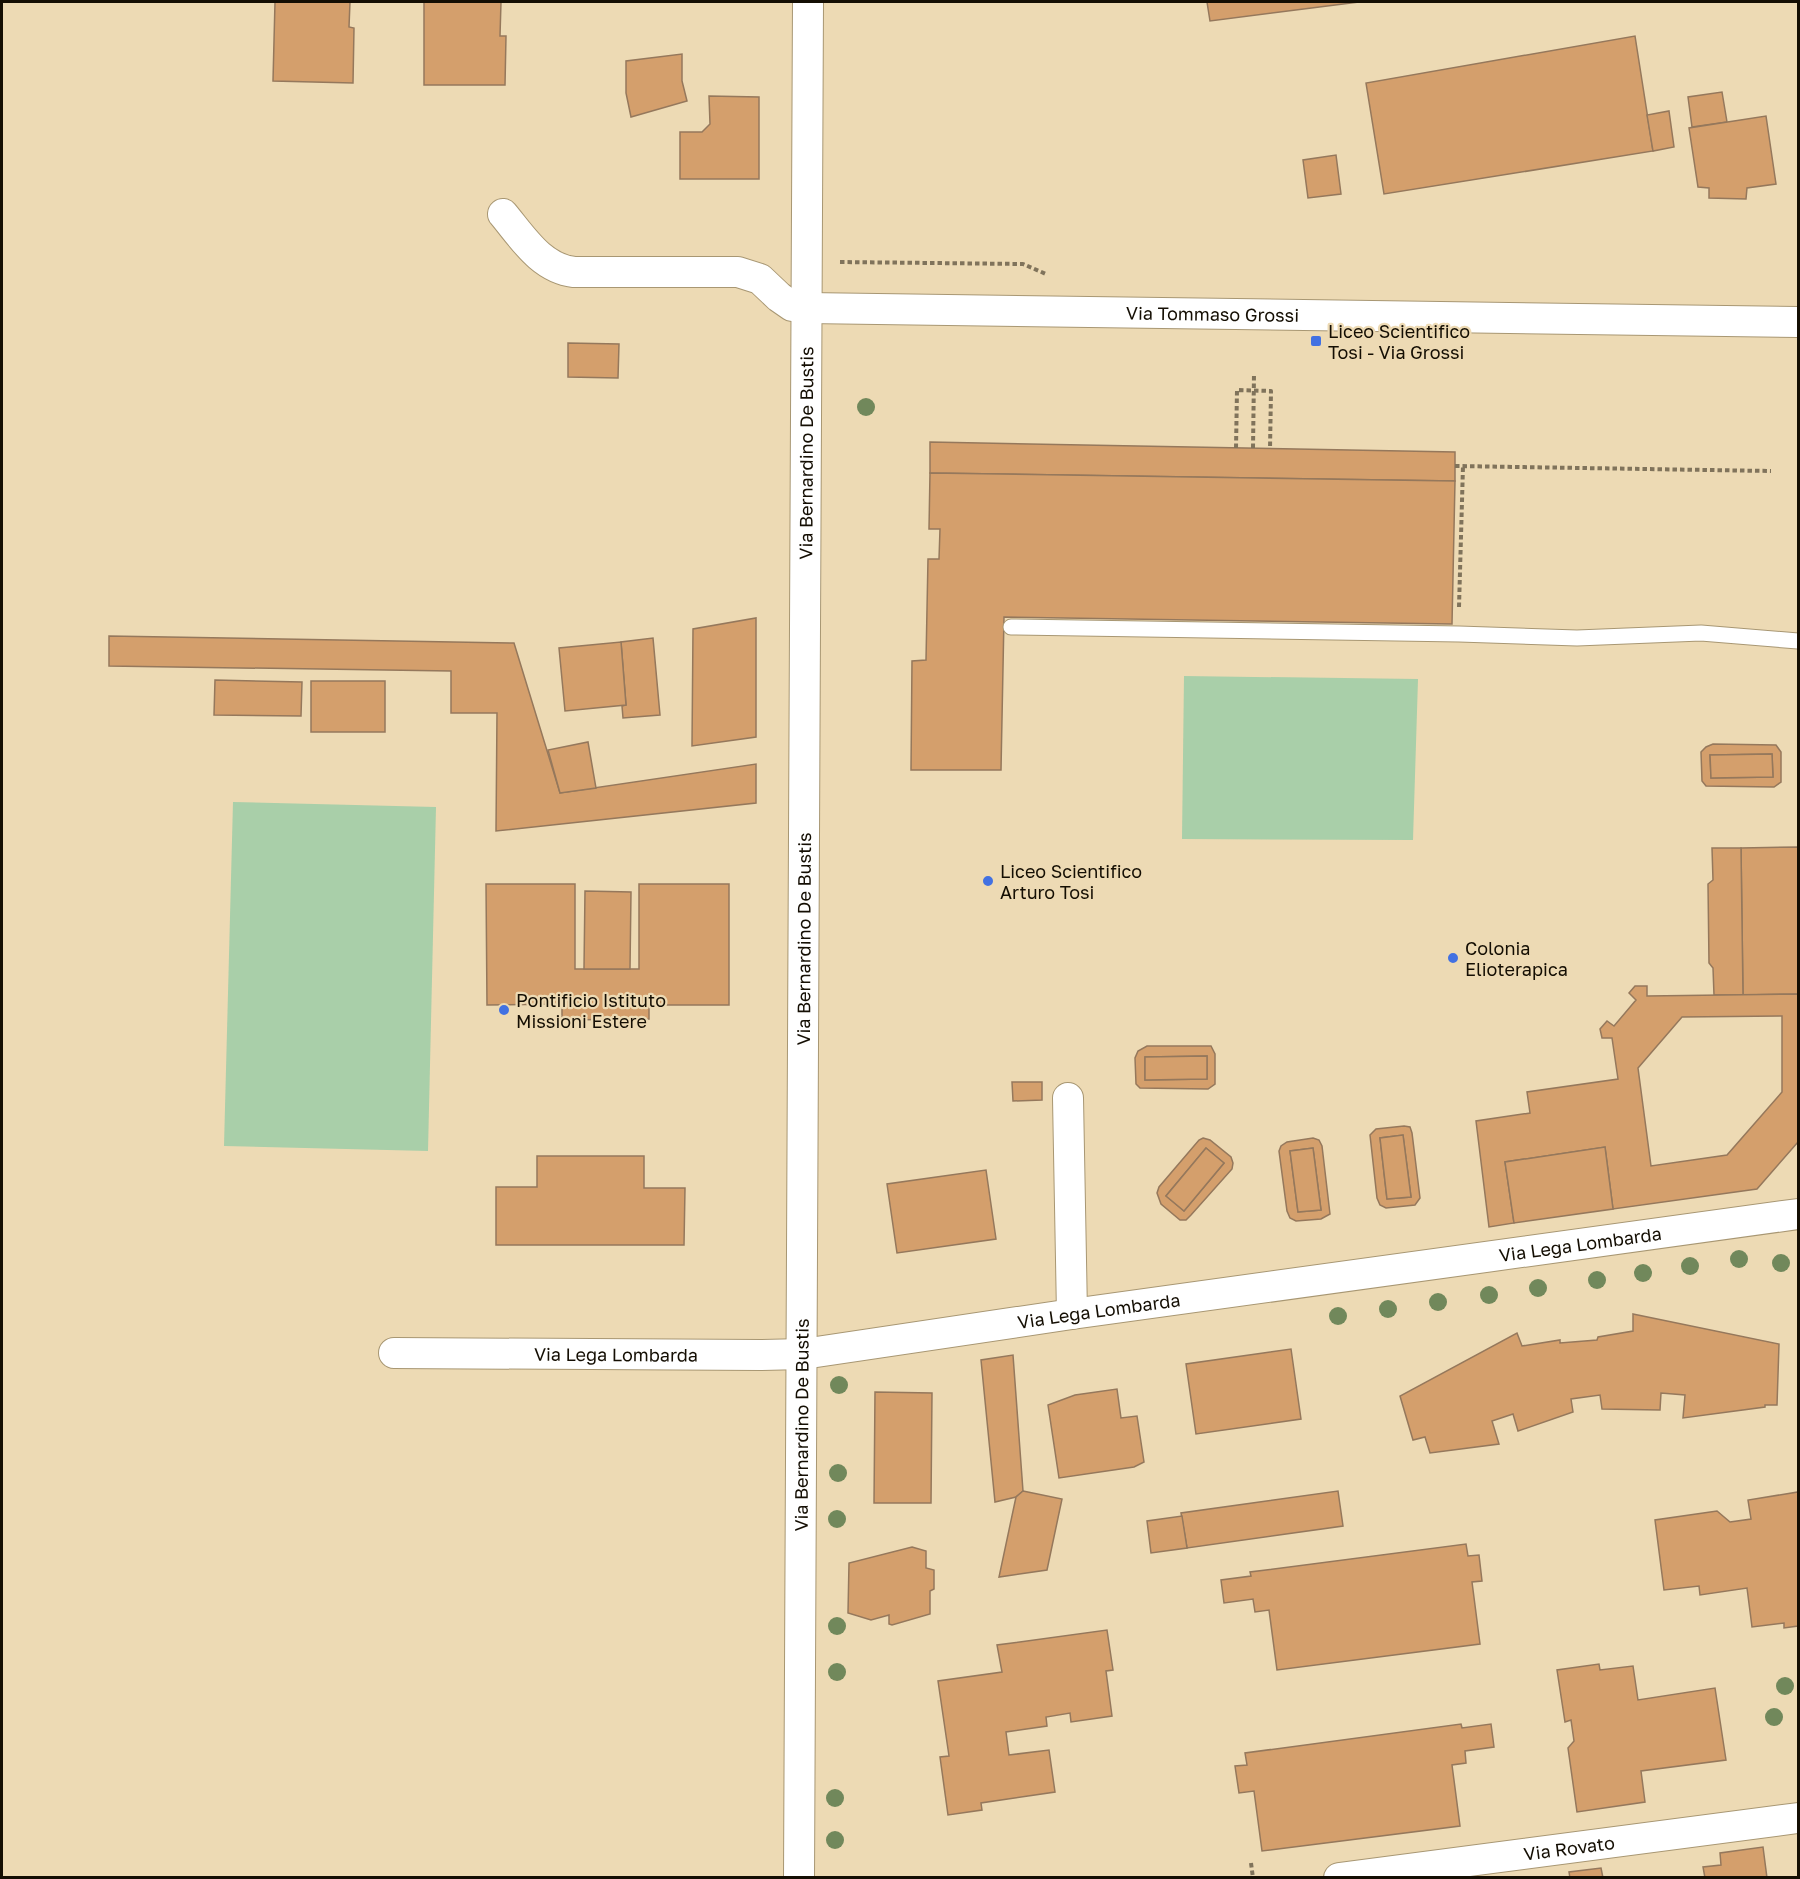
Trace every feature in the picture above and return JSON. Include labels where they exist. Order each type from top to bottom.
[{"type":"street","name":"Via Bernardino De Bustis","points":[[799,1878],[807,2]]},
{"type":"street","points":[[503,214],[538,256],[561,271],[738,272],[760,279],[792,306],[807,308]]},
{"type":"street","name":"Via Tommaso Grossi","points":[[807,308],[1798,322]]},
{"type":"street","points":[[1068,1098],[1072,1314]]},
{"type":"street","name":"Via Lega Lombarda","points":[[394,1353],[760,1356],[802,1354],[1072,1314],[1798,1214]]},
{"type":"street","name":"Via Rovato","points":[[1339,1878],[1798,1818]]},
{"type":"lane","points":[[1011,627],[1577,638],[1701,633],[1798,641]]},
{"type":"path","points":[[1253,448],[1254,374]]},
{"type":"path","points":[[1236,448],[1237,390],[1254,390],[1271,391],[1270,449]]},
{"type":"path","points":[[1455,466],[1771,471]]},
{"type":"path","points":[[1459,634],[1463,466]]},
{"type":"path","points":[[1251,1863],[1252,1878]]},
{"type":"green space","points":[[1184,676],[1418,679],[1413,840],[1182,839]]},
{"type":"green space","points":[[233,802],[436,807],[428,1151],[224,1146]]},
{"type":"building","points":[[275,2],[350,2],[349,27],[354,28],[353,83],[273,81]]},
{"type":"building","points":[[424,2],[501,2],[500,36],[506,36],[505,85],[424,85]]},
{"type":"building","points":[[1207,2],[1359,2],[1210,21]]},
{"type":"building","points":[[1635,36],[1653,151],[1384,194],[1366,83]]},
{"type":"building","points":[[682,54],[682,81],[687,101],[631,117],[626,93],[626,61]]},
{"type":"building","points":[[1722,92],[1727,122],[1692,127],[1688,97]]},
{"type":"building","points":[[709,96],[759,97],[759,179],[680,179],[680,132],[702,132],[710,124]]},
{"type":"building","points":[[1669,111],[1674,147],[1653,151],[1647,115]]},
{"type":"building","points":[[1766,116],[1776,184],[1747,188],[1746,199],[1709,198],[1709,188],[1698,187],[1689,128]]},
{"type":"building","points":[[1336,155],[1341,194],[1308,198],[1303,160]]},
{"type":"building","points":[[568,343],[619,344],[618,378],[568,377]]},
{"type":"building","points":[[930,442],[1455,452],[1455,481],[930,473]]},
{"type":"building","points":[[930,473],[1455,481],[1452,624],[1004,617],[1001,770],[911,770],[912,661],[926,660],[928,559],[939,559],[940,529],[929,529]]},
{"type":"building","points":[[756,618],[756,737],[692,746],[693,629]]},
{"type":"building","points":[[109,636],[514,643],[560,793],[756,764],[756,803],[496,831],[497,713],[451,713],[451,671],[109,666]]},
{"type":"building","points":[[653,638],[660,715],[623,718],[622,706],[626,705],[621,642]]},
{"type":"building","points":[[621,642],[626,705],[565,711],[559,648]]},
{"type":"building","points":[[215,680],[302,682],[301,716],[214,715]]},
{"type":"building","points":[[311,681],[385,681],[385,732],[311,732]]},
{"type":"building","points":[[588,742],[596,788],[560,793],[548,750]]},
{"type":"building","points":[[1713,744],[1776,745],[1781,752],[1781,782],[1774,787],[1706,786],[1702,781],[1701,752]],"holes":[[[1772,754],[1773,777],[1711,778],[1710,755]]]},
{"type":"building","points":[[1772,754],[1773,777],[1711,778],[1710,755]]},
{"type":"building","points":[[1798,847],[1798,994],[1743,995],[1741,848]]},
{"type":"building","points":[[1712,848],[1741,848],[1743,995],[1714,995],[1713,968],[1709,963],[1708,884],[1713,880]]},
{"type":"building","points":[[486,884],[575,884],[575,969],[639,969],[639,884],[729,884],[729,1005],[649,1005],[649,1019],[562,1020],[562,1004],[487,1005]]},
{"type":"building","points":[[585,891],[631,892],[630,969],[584,969]]},
{"type":"building","points":[[1635,986],[1647,986],[1647,996],[1798,994],[1798,1142],[1757,1189],[1613,1209],[1605,1147],[1505,1162],[1514,1223],[1489,1227],[1476,1121],[1530,1113],[1527,1092],[1618,1079],[1612,1038],[1602,1038],[1600,1029],[1607,1021],[1614,1026],[1636,1000],[1629,993]],"holes":[[[1782,1016],[1782,1092],[1727,1155],[1651,1166],[1638,1068],[1682,1017]]]},
{"type":"building","points":[[1147,1046],[1211,1046],[1215,1054],[1215,1084],[1208,1089],[1140,1088],[1136,1084],[1135,1058],[1138,1051]],"holes":[[[1207,1056],[1207,1079],[1145,1080],[1145,1057]]]},
{"type":"building","points":[[1207,1056],[1207,1079],[1145,1080],[1145,1057]]},
{"type":"building","points":[[1012,1082],[1042,1082],[1042,1100],[1013,1101]]},
{"type":"building","points":[[1410,1127],[1420,1198],[1415,1205],[1386,1208],[1380,1205],[1377,1198],[1370,1135],[1376,1129]],"holes":[[[1403,1135],[1411,1197],[1387,1199],[1380,1138]]]},
{"type":"building","points":[[1403,1135],[1411,1197],[1387,1199],[1380,1138]]},
{"type":"building","points":[[1203,1138],[1210,1140],[1231,1157],[1232,1169],[1186,1220],[1180,1220],[1161,1204],[1157,1193],[1159,1187]],"holes":[[[1206,1148],[1224,1163],[1184,1211],[1166,1196]]]},
{"type":"building","points":[[1313,1138],[1319,1140],[1322,1146],[1330,1214],[1321,1219],[1296,1221],[1290,1218],[1287,1211],[1279,1151],[1281,1146],[1287,1142]],"holes":[[[1313,1148],[1321,1210],[1298,1212],[1290,1151]]]},
{"type":"building","points":[[1605,1147],[1613,1209],[1514,1223],[1505,1162]]},
{"type":"building","points":[[1206,1148],[1224,1163],[1184,1211],[1166,1196]]},
{"type":"building","points":[[1313,1148],[1321,1210],[1298,1212],[1290,1151]]},
{"type":"building","points":[[537,1156],[644,1156],[644,1188],[685,1188],[684,1245],[496,1245],[496,1187],[537,1187]]},
{"type":"building","points":[[986,1170],[996,1239],[897,1253],[887,1184]]},
{"type":"building","points":[[1633,1314],[1779,1344],[1777,1405],[1683,1418],[1685,1395],[1661,1393],[1660,1410],[1602,1409],[1600,1395],[1571,1399],[1573,1412],[1518,1431],[1513,1414],[1492,1421],[1499,1444],[1430,1453],[1425,1437],[1413,1440],[1400,1396],[1517,1333],[1522,1346],[1560,1340],[1560,1343],[1597,1340],[1598,1337],[1633,1331]]},
{"type":"building","points":[[1291,1349],[1301,1419],[1196,1434],[1186,1364]]},
{"type":"building","points":[[1013,1355],[1023,1491],[1016,1497],[995,1502],[981,1360]]},
{"type":"building","points":[[1117,1389],[1121,1418],[1137,1416],[1144,1462],[1134,1467],[1059,1478],[1048,1405],[1075,1395]]},
{"type":"building","points":[[875,1392],[932,1393],[931,1503],[874,1503]]},
{"type":"building","points":[[1023,1491],[1062,1499],[1047,1570],[999,1577],[1016,1497]]},
{"type":"building","points":[[1338,1491],[1343,1526],[1187,1548],[1181,1513]]},
{"type":"building","points":[[1798,1492],[1798,1626],[1784,1628],[1784,1623],[1752,1627],[1747,1588],[1700,1595],[1699,1586],[1664,1590],[1655,1520],[1717,1511],[1730,1522],[1751,1519],[1748,1500]]},
{"type":"building","points":[[1182,1516],[1187,1548],[1151,1553],[1147,1521]]},
{"type":"building","points":[[1466,1544],[1468,1556],[1479,1555],[1482,1581],[1472,1582],[1480,1644],[1277,1670],[1269,1610],[1255,1612],[1253,1599],[1224,1603],[1221,1580],[1251,1576],[1250,1572]]},
{"type":"building","points":[[912,1547],[926,1551],[926,1568],[934,1570],[934,1589],[930,1591],[930,1614],[892,1625],[889,1624],[889,1615],[871,1620],[848,1613],[849,1563]]},
{"type":"building","points":[[1107,1630],[1113,1670],[1106,1671],[1112,1716],[1071,1722],[1070,1713],[1046,1717],[1047,1726],[1006,1732],[1009,1755],[1049,1750],[1055,1792],[981,1803],[982,1810],[948,1815],[940,1757],[949,1756],[938,1681],[1002,1672],[997,1645]]},
{"type":"building","points":[[1599,1664],[1600,1670],[1633,1666],[1638,1700],[1715,1688],[1726,1760],[1641,1771],[1645,1802],[1577,1812],[1568,1748],[1574,1741],[1571,1720],[1565,1722],[1557,1670]]},
{"type":"building","points":[[1461,1724],[1462,1728],[1491,1724],[1494,1747],[1465,1751],[1466,1763],[1452,1765],[1460,1826],[1262,1851],[1254,1791],[1239,1793],[1235,1766],[1247,1765],[1245,1753]]},
{"type":"building","points":[[1763,1847],[1767,1878],[1705,1878],[1703,1867],[1721,1865],[1720,1853]]},
{"type":"building","points":[[1601,1868],[1603,1878],[1570,1878],[1569,1872]]},
{"type":"place","name":"Liceo Scientifico Tosi - Via Grossi","points":[[1316,341]]},
{"type":"place","name":"Liceo Scientifico Arturo Tosi","points":[[988,881]]},
{"type":"place","name":"Colonia Elioterapica","points":[[1453,958]]},
{"type":"place","name":"Pontificio Istituto Missioni Estere","points":[[504,1010]]}]
